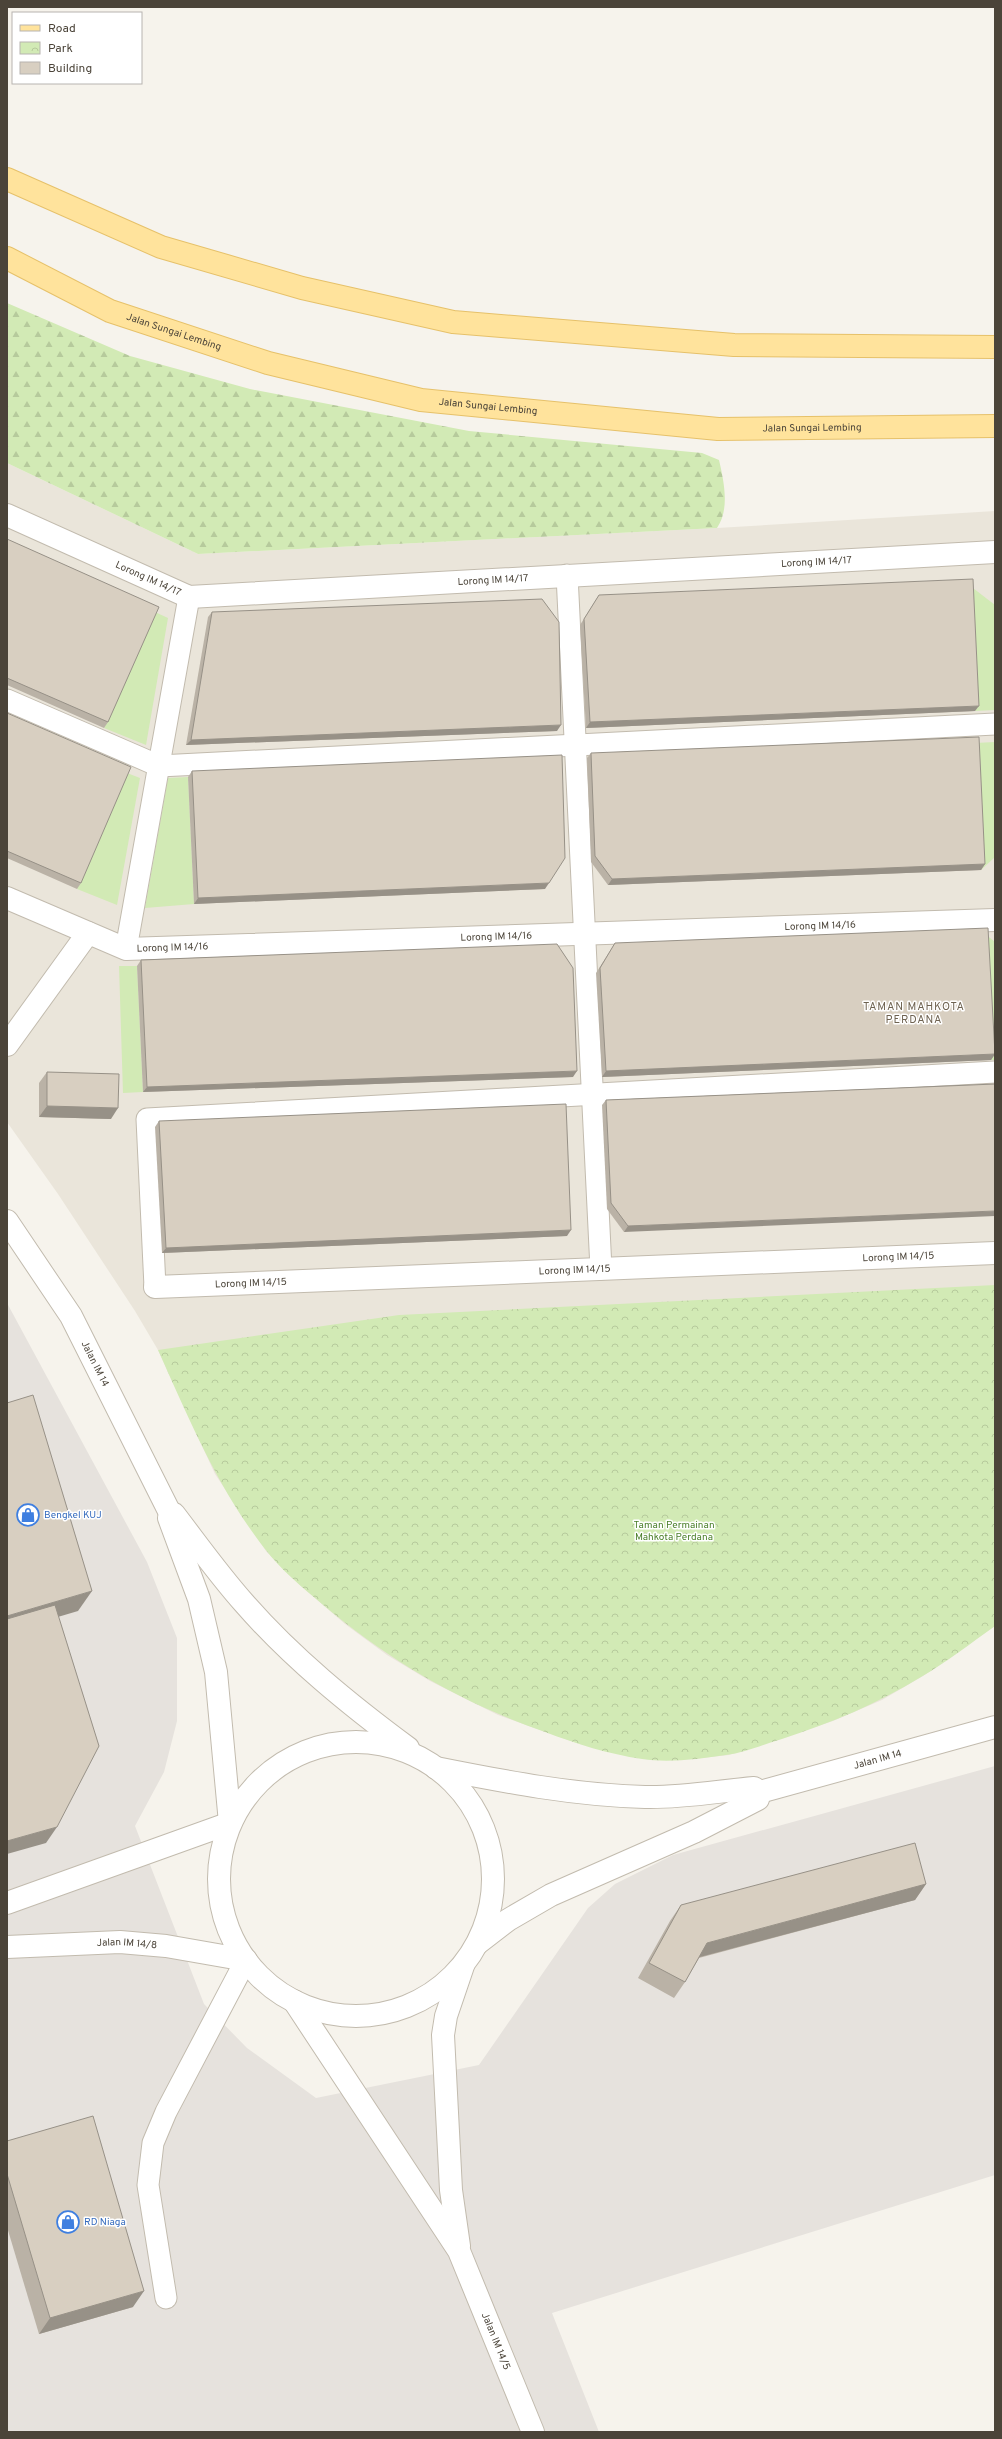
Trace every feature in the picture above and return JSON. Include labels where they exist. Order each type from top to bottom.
[{"type":"main road","points":[[7,179],[161,247],[302,288],[454,322],[734,346],[995,347]]},
{"type":"main road","name":"Jalan Sungai Lembing","points":[[7,258],[110,311],[268,363],[421,400],[718,429],[995,426]]},
{"type":"street","name":"Lorong IM 14/17","points":[[7,515],[189,597],[995,552]]},
{"type":"street","name":"Lorong IM 14/16","points":[[7,898],[126,949],[995,920]]},
{"type":"street","points":[[7,1045],[88,934]]},
{"type":"street","name":"Jalan IM 14","points":[[7,1222],[71,1316],[170,1513]]},
{"type":"street","name":"Lorong IM 14/15","points":[[155,1287],[995,1253]]},
{"type":"street","points":[[230,1823],[216,1672],[199,1599],[168,1517],[170,1513],[174,1514],[244,1604],[299,1659],[372,1721],[455,1784],[472,1808],[487,1839],[492,1860],[493,1888],[489,1916],[478,1943],[464,1966],[446,2016],[443,2035],[451,2190],[459,2251]]},
{"type":"street","name":"Jalan IM 14","points":[[760,1792],[995,1727]]},
{"type":"street","points":[[464,1966],[441,1987],[415,2004],[385,2013],[354,2016],[323,2012],[294,2001],[268,1984],[246,1960],[230,1933],[221,1902],[219,1870],[224,1839],[230,1823],[249,1793],[273,1769],[303,1752],[337,1744],[372,1743],[405,1752],[434,1767],[515,1784],[568,1792],[646,1797],[754,1788],[760,1792],[758,1798],[694,1832],[551,1895],[508,1920],[478,1943]]},
{"type":"street","points":[[7,1903],[230,1823]]},
{"type":"street","name":"Jalan IM 14/8","points":[[7,1947],[120,1942],[166,1946],[246,1960]]},
{"type":"street","points":[[294,2001],[459,2251]]},
{"type":"street","name":"Jalan IM 14/5","points":[[459,2251],[533,2432]]},
{"type":"lane","points":[[567,575],[601,1269]]},
{"type":"lane","points":[[126,949],[189,597]]},
{"type":"lane","points":[[7,700],[159,766],[995,724]]},
{"type":"lane","points":[[155,1287],[147,1119],[995,1072]]},
{"type":"lane","points":[[166,2298],[148,2185],[153,2143],[166,2112],[246,1960]]},
{"type":"shaded area","points":[[7,463],[198,554],[717,528],[995,511],[995,1626],[923,1676],[882,1700],[833,1721],[729,1755],[683,1760],[645,1759],[577,1743],[498,1715],[430,1681],[387,1655],[345,1624],[300,1585],[266,1551],[215,1474],[158,1350],[135,1311],[58,1194],[7,1122]]},
{"type":"shaded area","points":[[7,1303],[147,1562],[177,1638],[177,1721],[164,1772],[135,1826],[204,2004],[247,2048],[316,2098],[479,2065],[588,1908],[615,1884],[673,1855],[995,1766],[995,2175],[552,2313],[599,2432],[7,2432]]},
{"type":"green space","points":[[7,303],[130,356],[250,389],[469,431],[702,453],[719,460],[725,495],[724,512],[717,528],[198,554],[7,463]]},
{"type":"green space","points":[[969,585],[995,605],[995,710],[975,711]]},
{"type":"green space","points":[[155,612],[168,618],[146,745],[104,728]]},
{"type":"green space","points":[[995,742],[995,857],[981,870],[975,743]]},
{"type":"green space","points":[[127,773],[140,778],[117,905],[77,889]]},
{"type":"green space","points":[[188,777],[194,904],[145,908],[168,778]]},
{"type":"green space","points":[[984,933],[995,942],[995,1060],[991,1060]]},
{"type":"green space","points":[[119,966],[137,966],[143,1092],[123,1093]]},
{"type":"green space","name":"Taman Permainan Mahkota Perdana","points":[[995,1285],[995,1626],[931,1671],[888,1696],[853,1712],[800,1733],[733,1754],[684,1760],[663,1761],[617,1754],[569,1741],[514,1721],[456,1694],[400,1662],[347,1625],[307,1591],[271,1557],[248,1526],[206,1453],[158,1350],[399,1315]]},
{"type":"building","points":[[7,539],[159,607],[108,722],[7,678]]},
{"type":"building","points":[[973,579],[979,706],[590,722],[584,619],[599,595]]},
{"type":"building","points":[[542,599],[559,622],[561,725],[191,740],[212,612]]},
{"type":"building","points":[[7,713],[131,767],[81,883],[7,851]]},
{"type":"building","points":[[979,737],[985,864],[612,879],[595,856],[591,753]]},
{"type":"building","points":[[562,755],[565,858],[549,883],[198,898],[192,771]]},
{"type":"building","points":[[988,928],[995,1054],[606,1071],[600,968],[615,943]]},
{"type":"building","points":[[557,944],[573,968],[577,1071],[147,1087],[141,960]]},
{"type":"building","points":[[47,1072],[119,1074],[118,1108],[47,1106]]},
{"type":"building","points":[[995,1084],[995,1211],[628,1226],[611,1203],[606,1100]]},
{"type":"building","points":[[566,1104],[571,1230],[166,1248],[159,1121]]},
{"type":"building","name":"Bengkel KUJ","points":[[33,1395],[92,1591],[7,1616],[7,1403]]},
{"type":"building","points":[[55,1605],[99,1746],[57,1827],[7,1841],[7,1619]]},
{"type":"building","points":[[915,1843],[926,1884],[707,1943],[685,1982],[649,1963],[681,1905]]},
{"type":"building","points":[[93,2116],[144,2291],[50,2318],[7,2174],[7,2141]]},
{"type":"place","name":"Bengkel KUJ","points":[[28,1515]]},
{"type":"place","name":"RD Niaga","points":[[68,2222]]},
{"type":"district","name":"TAMAN MAHKOTA PERDANA","points":[[914,1013]]}]
